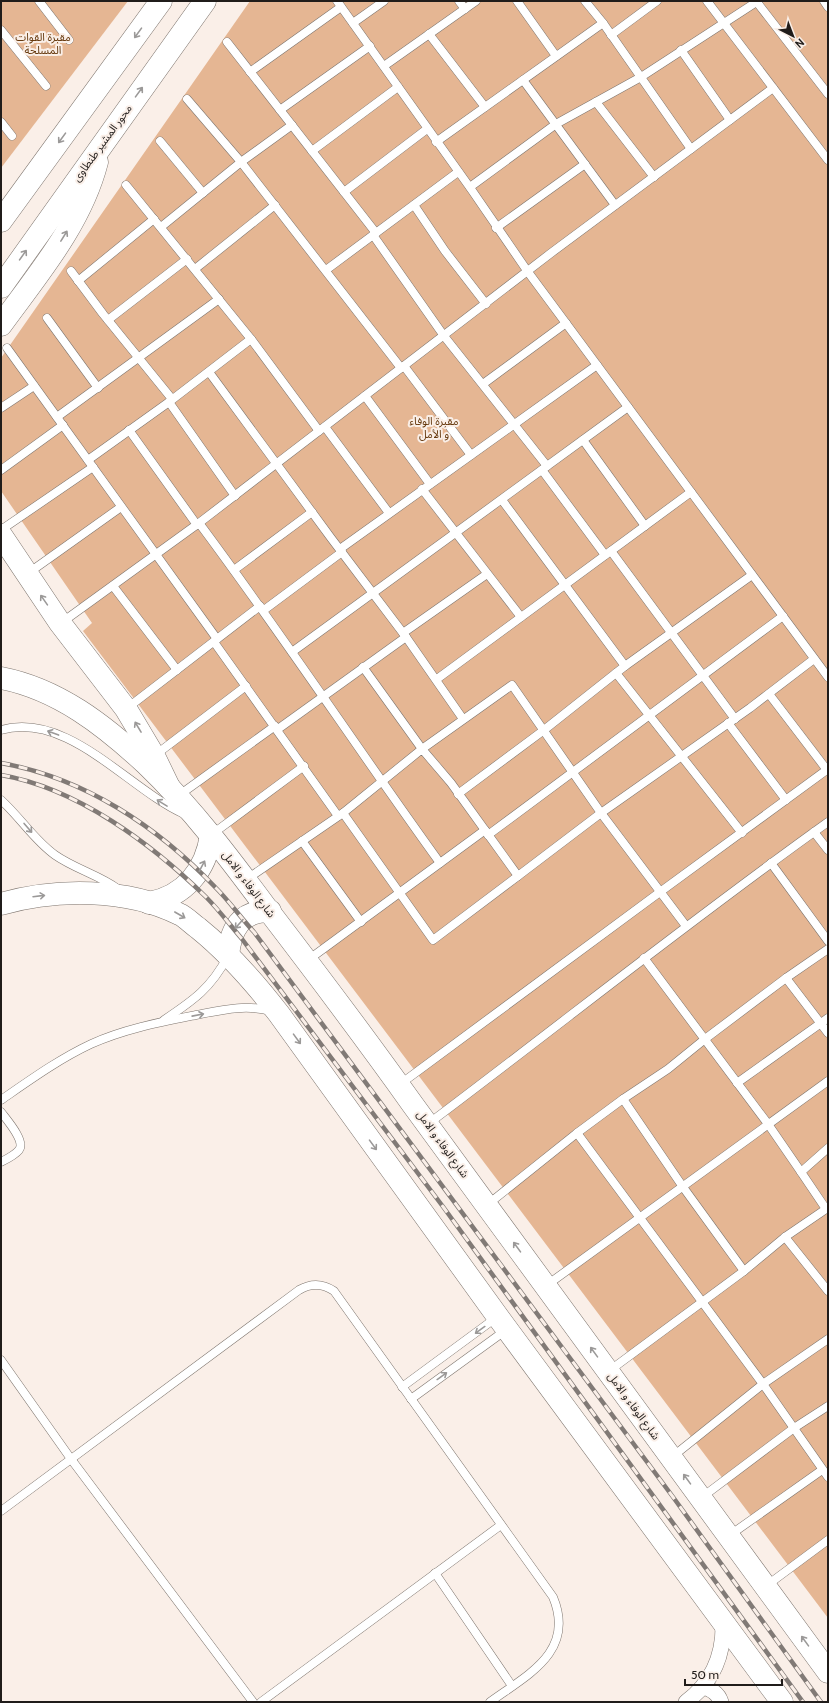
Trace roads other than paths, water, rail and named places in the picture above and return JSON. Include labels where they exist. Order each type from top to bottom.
[{"type":"main road","points":[[1,221],[161,1]]},
{"type":"main road","name":"محور المشير طنطاوى","points":[[1,287],[102,143],[205,1]]},
{"type":"main road","points":[[1,325],[60,244],[71,225],[90,186],[102,143]]},
{"type":"main road","points":[[1,535],[60,623],[110,686],[126,709],[173,791]]},
{"type":"main road","name":"شارع الوفاء و الامل","points":[[1,678],[48,693],[86,714],[127,746],[173,791],[205,827],[270,911],[428,1124],[827,1670]]},
{"type":"main road","points":[[140,901],[168,898],[185,887],[192,880],[204,864],[209,850],[205,827]]},
{"type":"main road","points":[[1,904],[32,896],[72,893],[105,895],[140,901],[180,914],[228,955],[253,981],[279,1014],[502,1323],[782,1702]]},
{"type":"main road","points":[[228,955],[231,936],[238,924],[249,915],[262,911],[270,911]]},
{"type":"street","points":[[686,1702],[703,1687],[711,1676],[721,1651],[723,1622]]},
{"type":"street","points":[[703,1687],[717,1694],[721,1702]]},
{"type":"lane","points":[[40,1],[69,40]]},
{"type":"lane","points":[[353,23],[384,1]]},
{"type":"lane","points":[[459,1],[465,9]]},
{"type":"lane","points":[[384,66],[476,1]]},
{"type":"lane","points":[[517,1],[556,56]]},
{"type":"lane","points":[[585,1],[603,23],[691,149]]},
{"type":"lane","points":[[611,35],[657,1]]},
{"type":"lane","points":[[707,1],[828,160]]},
{"type":"lane","points":[[470,188],[556,124],[641,77],[757,1],[828,94]]},
{"type":"lane","points":[[824,1],[828,7]]},
{"type":"lane","points":[[250,72],[339,4],[470,188],[496,228],[828,677]]},
{"type":"lane","points":[[436,142],[603,23]]},
{"type":"lane","points":[[1,30],[46,86]]},
{"type":"lane","points":[[429,34],[485,107]]},
{"type":"lane","points":[[227,42],[344,192],[444,336],[515,424],[544,468],[703,676],[731,721],[786,800]]},
{"type":"lane","points":[[280,110],[370,46]]},
{"type":"lane","points":[[681,50],[730,120]]},
{"type":"lane","points":[[523,80],[615,205]]},
{"type":"lane","points":[[312,151],[398,87]]},
{"type":"lane","points":[[60,623],[198,524],[615,205],[774,88]]},
{"type":"lane","points":[[187,99],[241,162],[471,454]]},
{"type":"lane","points":[[596,102],[654,177]]},
{"type":"lane","points":[[1,122],[12,136]]},
{"type":"lane","points":[[162,227],[241,162],[292,125]]},
{"type":"lane","points":[[344,192],[427,129]]},
{"type":"lane","points":[[160,141],[203,193]]},
{"type":"lane","points":[[496,228],[585,164]]},
{"type":"lane","points":[[326,270],[458,172]]},
{"type":"lane","points":[[126,185],[162,227],[389,514]]},
{"type":"lane","points":[[195,269],[275,205]]},
{"type":"lane","points":[[414,205],[445,251],[486,304]]},
{"type":"lane","points":[[78,281],[154,219]]},
{"type":"lane","points":[[108,320],[187,259]]},
{"type":"lane","points":[[71,271],[171,401],[235,496]]},
{"type":"lane","points":[[57,417],[219,299]]},
{"type":"lane","points":[[47,318],[98,388]]},
{"type":"lane","points":[[483,384],[566,323]]},
{"type":"lane","points":[[1,530],[90,463],[129,430],[171,401],[251,339]]},
{"type":"lane","points":[[7,348],[156,555],[276,728],[400,893],[433,940],[601,813],[769,694],[814,659]]},
{"type":"lane","points":[[126,709],[215,640],[262,608],[422,489],[597,365]]},
{"type":"lane","points":[[209,372],[404,635],[463,719]]},
{"type":"lane","points":[[1,408],[34,386]]},
{"type":"lane","points":[[365,396],[430,484]]},
{"type":"lane","points":[[292,652],[628,407]]},
{"type":"lane","points":[[1,470],[63,425]]},
{"type":"lane","points":[[129,430],[262,608],[381,782],[440,863]]},
{"type":"lane","points":[[583,440],[645,526]]},
{"type":"lane","points":[[422,489],[455,534],[521,617]]},
{"type":"lane","points":[[436,679],[691,492]]},
{"type":"lane","points":[[502,500],[625,666]]},
{"type":"lane","points":[[26,574],[121,507]]},
{"type":"lane","points":[[234,570],[312,512]]},
{"type":"lane","points":[[173,791],[276,728],[323,697],[487,574]]},
{"type":"lane","points":[[458,794],[544,730],[625,666],[752,575]]},
{"type":"lane","points":[[113,586],[177,670]]},
{"type":"lane","points":[[307,961],[440,863],[487,833],[573,773],[783,616]]},
{"type":"lane","points":[[364,667],[422,749],[458,794],[518,876]]},
{"type":"lane","points":[[616,673],[742,833]]},
{"type":"lane","points":[[246,880],[341,815],[422,749],[512,685],[601,813],[686,926]]},
{"type":"lane","points":[[154,756],[246,686]]},
{"type":"lane","points":[[399,1085],[828,769],[769,694]]},
{"type":"lane","points":[[1,730],[26,727],[37,728],[59,735],[107,762],[163,803],[205,827],[304,766]]},
{"type":"lane","points":[[1,800],[53,854],[75,867],[106,881],[140,901]]},
{"type":"lane","points":[[428,1124],[686,926],[828,822]]},
{"type":"lane","points":[[814,832],[828,850]]},
{"type":"lane","points":[[302,841],[361,922]]},
{"type":"lane","points":[[771,863],[828,941]]},
{"type":"lane","points":[[487,1205],[577,1133],[623,1099],[668,1069],[786,978],[828,949]]},
{"type":"lane","points":[[160,1022],[182,1008],[204,990],[214,979],[228,955]]},
{"type":"lane","points":[[609,1371],[744,1271],[785,1237],[827,1208],[738,1083],[644,958]]},
{"type":"lane","points":[[786,978],[828,1033]]},
{"type":"lane","points":[[1,1100],[42,1072],[92,1044],[160,1022],[244,1007],[263,1008],[279,1014]]},
{"type":"lane","points":[[738,1083],[828,1018]]},
{"type":"lane","points":[[546,1286],[828,1081]]},
{"type":"lane","points":[[623,1099],[683,1187],[744,1271]]},
{"type":"lane","points":[[1,1112],[19,1137],[21,1146],[19,1150],[1,1162]]},
{"type":"lane","points":[[577,1133],[639,1218],[703,1301],[828,1477]]},
{"type":"lane","points":[[801,1172],[828,1148]]},
{"type":"lane","points":[[785,1237],[828,1290]]},
{"type":"lane","points":[[1,1511],[300,1290],[311,1285],[323,1285],[334,1291],[554,1597],[560,1623],[557,1640],[548,1656],[543,1662],[490,1702]]},
{"type":"lane","points":[[402,1386],[502,1323]]},
{"type":"lane","points":[[411,1399],[502,1323]]},
{"type":"lane","points":[[672,1457],[763,1384],[828,1339]]},
{"type":"lane","points":[[1,1360],[71,1459],[253,1702]]},
{"type":"lane","points":[[701,1498],[794,1428],[828,1406]]},
{"type":"lane","points":[[729,1536],[822,1470]]},
{"type":"lane","points":[[261,1702],[501,1525]]},
{"type":"lane","points":[[765,1586],[828,1540]]},
{"type":"lane","points":[[435,1574],[512,1686]]},
{"type":"railway","points":[[1,763],[32,770],[62,780],[91,793],[118,808],[170,845],[194,866],[226,899],[254,932],[673,1497],[821,1702]]},
{"type":"railway","points":[[1,775],[29,782],[58,792],[85,805],[112,821],[162,857],[185,877],[215,907],[242,939],[444,1208],[803,1702]]},
{"type":"park label","name":"مقبرة القوات المسلحة","points":[[43,43]]},
{"type":"park label","name":"مقبرة الوفاء و الأمل","points":[[434,427]]}]
